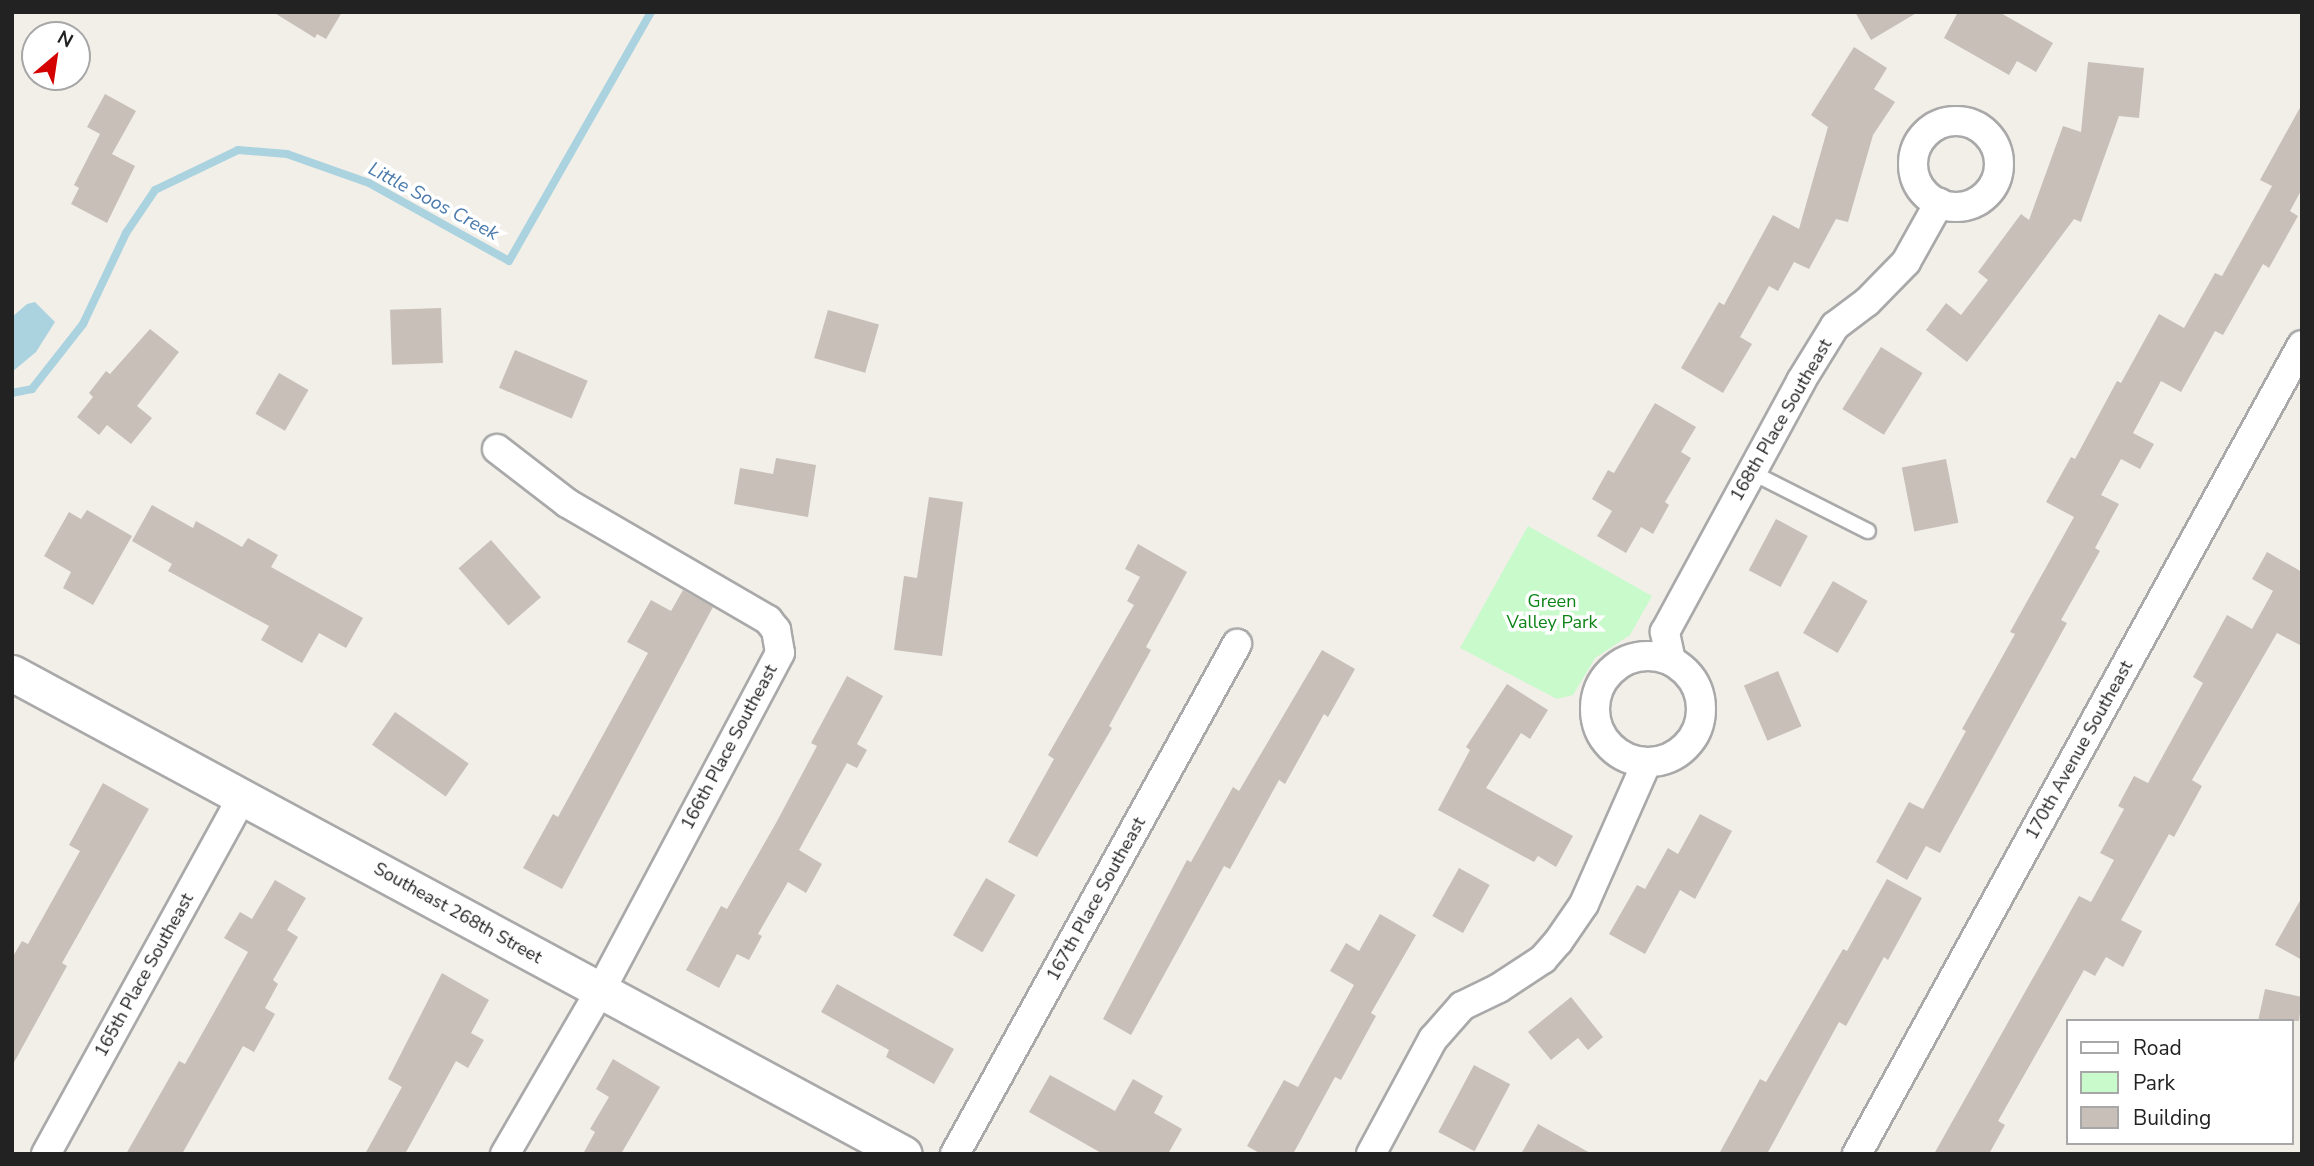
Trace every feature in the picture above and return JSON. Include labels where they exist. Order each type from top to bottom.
[{"type":"street","name":"168th Place Southeast","points":[[1671,661],[1665,632],[1751,472],[1835,327],[1867,302],[1906,262],[1938,203]]},
{"type":"street","name":"170th Avenue Southeast","points":[[1857,1154],[2302,345]]},
{"type":"street","name":"166th Place Southeast","points":[[497,449],[567,503],[768,620],[776,629],[780,653],[600,991],[505,1154]]},
{"type":"street","name":"167th Place Southeast","points":[[955,1154],[1237,644]]},
{"type":"street","points":[[1646,657],[1671,661],[1685,671],[1696,686],[1701,704],[1700,721],[1692,738],[1680,751],[1664,760],[1647,762],[1630,759],[1615,750],[1603,738],[1596,722],[1595,705],[1603,681],[1621,663],[1646,657]]},
{"type":"street","name":"Southeast 268th Street","points":[[12,673],[243,795],[904,1154]]},
{"type":"street","points":[[1372,1154],[1433,1039],[1462,1006],[1499,988],[1542,959],[1558,942],[1584,904],[1647,762]]},
{"type":"street","name":"165th Place Southeast","points":[[46,1154],[243,795]]},
{"type":"lane","points":[[1751,472],[1868,531]]},
{"type":"green space","name":"Green Valley Park","points":[[1528,526],[1652,596],[1630,635],[1595,658],[1573,695],[1557,699],[1460,648]]},
{"type":"water","points":[[35,302],[55,322],[36,352],[12,372],[12,317],[27,304]]},
{"type":"building","points":[[273,12],[342,12],[326,39],[317,34],[315,38]]},
{"type":"building","points":[[1855,12],[1918,12],[1871,40]]},
{"type":"building","points":[[1958,12],[1999,12],[2053,43],[2036,72],[2017,61],[2009,75],[1944,38]]},
{"type":"building","points":[[1854,47],[1887,68],[1874,89],[1895,102],[1873,135],[1848,222],[1836,219],[1809,269],[1794,262],[1778,291],[1769,286],[1740,337],[1752,344],[1723,393],[1681,368],[1719,302],[1724,305],[1773,215],[1799,229],[1828,127],[1811,115]]},
{"type":"building","points":[[2088,62],[2144,68],[2139,118],[2119,116],[2081,222],[2074,219],[1967,362],[1926,330],[1946,303],[1961,315],[1988,280],[1978,272],[2021,214],[2029,220],[2063,126],[2081,132]]},
{"type":"building","points":[[105,94],[136,111],[112,154],[135,166],[107,223],[71,204],[79,188],[74,185],[100,134],[87,127]]},
{"type":"building","points":[[2302,104],[2302,189],[2290,211],[2298,216],[2269,268],[2263,264],[2223,335],[2215,331],[2181,392],[2161,381],[2133,433],[2154,444],[2140,469],[2121,459],[2101,495],[2119,504],[2095,548],[2100,551],[2061,620],[2067,623],[1940,853],[1926,846],[1907,880],[1876,862],[1909,802],[1923,809],[1966,731],[1962,729],[2015,634],[2010,632],[2074,517],[2046,502],[2071,457],[2075,459],[2117,381],[2121,383],[2159,314],[2184,328],[2215,273],[2222,276],[2272,186],[2260,180]]},
{"type":"building","points":[[441,308],[443,363],[392,365],[390,310]]},
{"type":"building","points":[[828,310],[879,325],[865,373],[814,358]]},
{"type":"building","points":[[150,329],[179,352],[137,406],[152,418],[131,444],[107,425],[99,435],[77,417],[93,397],[89,393],[106,371],[110,374]]},
{"type":"building","points":[[1881,347],[1923,373],[1884,435],[1842,409]]},
{"type":"building","points":[[515,350],[588,381],[572,419],[499,388]]},
{"type":"building","points":[[279,373],[308,390],[285,431],[256,414]]},
{"type":"building","points":[[1655,403],[1696,427],[1681,452],[1691,458],[1665,502],[1669,505],[1653,534],[1641,527],[1626,553],[1597,536],[1612,511],[1592,499],[1608,470],[1614,473]]},
{"type":"building","points":[[776,458],[816,465],[808,517],[734,504],[740,468],[773,474]]},
{"type":"building","points":[[1946,459],[1958,523],[1914,531],[1902,468]]},
{"type":"building","points":[[929,497],[963,502],[942,656],[894,650],[904,576],[917,578]]},
{"type":"building","points":[[152,505],[193,528],[196,521],[242,547],[248,538],[278,555],[271,567],[363,618],[346,648],[319,633],[302,663],[261,640],[269,626],[168,571],[172,564],[132,541]]},
{"type":"building","points":[[87,510],[132,536],[93,605],[63,588],[71,572],[44,556],[69,512],[81,519]]},
{"type":"building","points":[[1776,519],[1808,536],[1781,587],[1749,570]]},
{"type":"building","points":[[491,540],[541,597],[508,626],[459,568]]},
{"type":"building","points":[[1138,544],[1187,572],[1146,647],[1151,650],[1109,726],[1112,728],[1037,857],[1008,842],[1054,759],[1048,755],[1134,605],[1127,601],[1140,577],[1125,569]]},
{"type":"building","points":[[2267,552],[2302,572],[2302,646],[2277,633],[2192,780],[2202,786],[2174,837],[2169,834],[2121,920],[2142,931],[2123,967],[2106,957],[2095,976],[2084,970],[1998,1121],[2005,1125],[1989,1154],[1934,1154],[2079,896],[2091,902],[2114,860],[2100,853],[2124,809],[2118,806],[2134,776],[2148,783],[2203,683],[2193,677],[2227,615],[2252,629],[2273,591],[2252,579]]},
{"type":"building","points":[[1833,581],[1868,601],[1838,653],[1803,633]]},
{"type":"building","points":[[683,590],[713,607],[562,889],[523,868],[553,814],[558,817],[648,653],[627,642],[651,600],[671,611]]},
{"type":"building","points":[[1322,650],[1355,669],[1328,717],[1324,714],[1285,784],[1279,780],[1230,869],[1224,866],[1131,1035],[1103,1019],[1187,860],[1191,862],[1233,787],[1239,791]]},
{"type":"building","points":[[1778,671],[1801,726],[1767,741],[1744,685]]},
{"type":"building","points":[[847,676],[883,696],[857,744],[867,750],[857,768],[847,763],[799,850],[822,864],[806,893],[788,882],[758,934],[762,936],[749,960],[737,954],[719,988],[686,970],[721,906],[727,909],[776,823],[817,746],[811,743]]},
{"type":"building","points":[[1507,684],[1548,710],[1530,739],[1521,733],[1486,788],[1573,836],[1556,867],[1538,856],[1534,862],[1438,810],[1470,750],[1466,747]]},
{"type":"building","points":[[395,712],[469,764],[446,796],[372,745]]},
{"type":"building","points":[[103,783],[149,809],[62,963],[67,966],[12,1066],[12,958],[22,941],[28,944],[80,851],[69,845]]},
{"type":"building","points":[[1700,814],[1732,831],[1695,899],[1680,890],[1645,954],[1609,934],[1637,885],[1645,889],[1668,848],[1678,854]]},
{"type":"building","points":[[1459,868],[1490,885],[1463,933],[1432,916]]},
{"type":"building","points":[[986,878],[1015,895],[982,952],[953,935]]},
{"type":"building","points":[[1887,879],[1922,898],[1888,960],[1884,957],[1846,1026],[1839,1022],[1767,1154],[1719,1154],[1760,1079],[1766,1082],[1843,949],[1847,951]]},
{"type":"building","points":[[275,880],[306,898],[287,930],[298,937],[273,980],[278,984],[265,1008],[275,1014],[254,1052],[243,1046],[182,1154],[126,1154],[179,1061],[185,1064],[248,952],[224,938],[240,912],[252,919]]},
{"type":"building","points":[[2302,897],[2302,960],[2275,945]]},
{"type":"building","points":[[1380,914],[1416,935],[1371,1013],[1376,1016],[1341,1080],[1335,1077],[1293,1154],[1261,1154],[1247,1146],[1284,1080],[1298,1087],[1354,985],[1330,971],[1346,943],[1359,951]]},
{"type":"building","points":[[442,973],[489,1000],[471,1033],[484,1040],[468,1068],[456,1061],[405,1154],[365,1154],[402,1087],[388,1079]]},
{"type":"building","points":[[837,984],[954,1049],[934,1084],[886,1057],[889,1050],[821,1012]]},
{"type":"building","points":[[2265,989],[2302,997],[2299,1021],[2258,1019]]},
{"type":"building","points":[[1571,997],[1603,1037],[1588,1050],[1578,1038],[1551,1060],[1528,1032]]},
{"type":"building","points":[[613,1059],[660,1087],[621,1154],[583,1154],[595,1132],[590,1129],[609,1097],[596,1089]]},
{"type":"building","points":[[1474,1065],[1510,1084],[1475,1151],[1438,1132]]},
{"type":"building","points":[[1050,1075],[1115,1111],[1133,1079],[1163,1096],[1154,1113],[1182,1129],[1168,1154],[1103,1154],[1029,1112]]},
{"type":"building","points":[[1538,1124],[1592,1154],[1521,1154]]},
{"type":"waterway","name":"Little Soos Creek","points":[[12,393],[32,389],[83,324],[126,233],[155,190],[238,150],[287,154],[369,183],[509,261],[651,12]]}]
